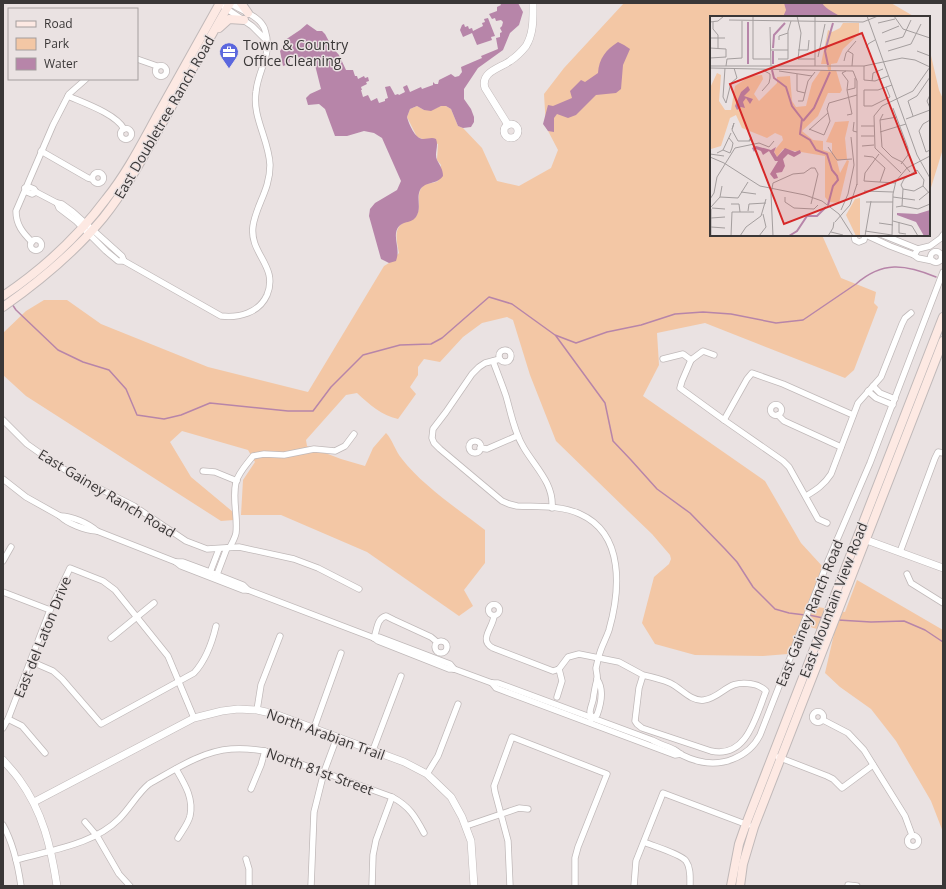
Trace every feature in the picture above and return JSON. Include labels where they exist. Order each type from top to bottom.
[{"type":"main road","points":[[212,34],[229,19],[246,17],[241,3]]},
{"type":"main road","name":"East Doubletree Ranch Road","points":[[3,296],[48,263],[110,208],[134,173],[212,34],[224,4]]},
{"type":"main road","name":"East Doubletree Ranch Road","points":[[3,307],[59,264],[88,229],[130,164],[224,4]]},
{"type":"main road","name":"East Mountain View Road","points":[[862,538],[943,317]]},
{"type":"main road","name":"East Mountain View Road","points":[[740,886],[743,864],[754,827],[781,758],[835,606],[943,341]]},
{"type":"main road","name":"East Mountain View Road","points":[[731,886],[739,844],[772,754],[825,633]]},
{"type":"street","points":[[508,125],[485,88],[484,82],[488,74],[510,61],[526,44],[533,26],[533,3]]},
{"type":"street","points":[[25,188],[29,187],[34,189],[36,192],[62,204],[73,212],[106,251],[118,260],[124,260],[221,316],[238,316],[255,309],[264,299],[269,284],[267,268],[254,245],[252,233],[255,219],[267,189],[269,179],[269,154],[258,115],[255,98],[257,83],[267,54],[266,40],[252,26],[246,17],[224,4]]},
{"type":"street","points":[[138,59],[157,66]]},
{"type":"street","points":[[32,242],[18,226],[16,211],[41,151],[68,96],[85,80]]},
{"type":"street","points":[[68,96],[103,112],[120,122],[124,129]]},
{"type":"street","points":[[41,151],[92,179]]},
{"type":"street","points":[[933,261],[930,256],[932,249],[943,235]]},
{"type":"street","points":[[854,236],[855,240],[859,242],[864,240],[865,236]]},
{"type":"street","points":[[867,236],[918,258],[938,262],[942,260],[940,252],[932,249],[918,249],[885,236]]},
{"type":"street","points":[[892,247],[894,240]]},
{"type":"street","points":[[914,255],[918,249]]},
{"type":"street","name":"East Gainey Ranch Road","points":[[3,479],[26,497],[65,520],[90,530],[97,531],[176,562],[182,566],[209,574],[242,590],[248,590],[374,638],[379,638],[409,651],[450,664],[454,669],[492,683],[496,688],[591,720],[675,755],[680,754],[703,762],[722,763],[739,757],[748,751],[756,743],[760,735],[828,561],[859,490],[893,405],[943,272]]},
{"type":"street","points":[[806,496],[827,481],[858,403],[881,377],[905,318],[911,313]]},
{"type":"street","points":[[663,359],[683,354],[691,360],[703,351],[714,355]]},
{"type":"street","points":[[500,359],[479,367],[472,374],[433,429],[432,438],[434,443],[440,449],[502,501],[517,506],[569,510],[594,522],[608,540],[613,553],[616,569],[616,588],[609,630],[596,666],[597,679],[590,713],[591,720]]},
{"type":"street","name":"East Gainey Ranch Road","points":[[691,360],[680,388],[783,461],[806,496],[818,519],[827,523]]},
{"type":"street","points":[[493,361],[506,395],[517,436],[550,487],[553,500],[552,508]]},
{"type":"street","points":[[724,420],[747,379],[752,373],[782,384],[852,415]]},
{"type":"street","points":[[872,386],[880,392],[895,399]]},
{"type":"street","points":[[868,391],[876,398],[893,405]]},
{"type":"street","points":[[778,415],[784,421],[841,447]]},
{"type":"street","name":"East Gainey Ranch Road","points":[[3,420],[27,444],[75,476],[134,506],[186,541],[207,549],[239,547],[285,557],[306,563],[359,589]]},
{"type":"street","points":[[216,577],[228,548],[236,534],[236,510],[234,497],[237,481],[245,466],[253,456],[264,454],[284,455],[314,449],[336,451],[345,446],[354,434]]},
{"type":"street","points":[[480,448],[487,449],[517,436]]},
{"type":"street","points":[[900,552],[940,452]]},
{"type":"street","points":[[203,471],[215,472],[237,481]]},
{"type":"street","points":[[862,538],[943,568]]},
{"type":"street","points":[[3,561],[11,547]]},
{"type":"street","points":[[209,574],[219,549]]},
{"type":"street","name":"East del Laton Drive","points":[[3,728],[8,719],[50,610],[70,568],[110,585],[137,617]]},
{"type":"street","points":[[907,574],[911,583],[943,603]]},
{"type":"street","points":[[3,592],[50,610]]},
{"type":"street","points":[[111,638],[154,603]]},
{"type":"street","points":[[374,638],[379,620],[381,617],[386,616],[431,637],[437,642]]},
{"type":"street","points":[[494,616],[494,622],[486,638],[488,646],[553,671],[559,669],[562,681],[557,697]]},
{"type":"street","points":[[137,617],[168,656],[194,718]]},
{"type":"street","points":[[30,661],[53,671],[62,679],[101,724],[194,673],[204,660],[216,626]]},
{"type":"street","points":[[257,710],[261,685],[280,636]]},
{"type":"street","points":[[314,728],[341,653]]},
{"type":"street","name":"East Gainey Ranch Road","points":[[559,669],[568,657],[579,654],[619,662],[643,675],[668,682],[697,700],[710,698],[729,686],[740,683],[758,686],[766,691],[748,734],[743,741],[729,751],[716,752],[642,728],[637,724],[635,721],[639,688],[643,675]]},
{"type":"street","points":[[372,750],[401,676]]},
{"type":"street","points":[[427,774],[440,751],[458,704]]},
{"type":"street","name":"North Arabian Trail","points":[[34,802],[194,718],[222,711],[238,709],[257,710],[275,714],[314,728],[410,765],[427,774],[451,797],[466,826],[471,842],[474,886]]},
{"type":"street","points":[[8,719],[22,726],[45,752]]},
{"type":"street","points":[[823,720],[848,733],[864,750],[905,816],[912,835]]},
{"type":"street","points":[[311,886],[314,812],[324,772],[337,737]]},
{"type":"street","points":[[510,886],[508,841],[494,792],[494,786],[512,737],[607,774],[578,847],[575,858],[575,886]]},
{"type":"street","name":"North 81st Street","points":[[16,860],[77,844],[97,836],[119,819],[142,790],[149,784],[203,755],[230,749],[248,748],[265,751],[392,797],[414,814],[424,833]]},
{"type":"street","points":[[251,789],[265,751]]},
{"type":"street","points":[[772,754],[827,776],[833,779],[842,788],[873,765]]},
{"type":"street","points":[[3,760],[19,778],[34,802],[51,850],[57,886]]},
{"type":"street","points":[[176,769],[188,790],[191,804],[190,816],[178,838]]},
{"type":"street","points":[[634,886],[636,861],[663,793],[754,827]]},
{"type":"street","points":[[372,886],[373,856],[376,840],[392,797]]},
{"type":"street","points":[[466,826],[519,808],[528,809]]},
{"type":"street","points":[[85,822],[97,836],[126,885]]},
{"type":"street","points":[[3,825],[16,860],[20,886]]},
{"type":"street","points":[[644,842],[682,857],[687,862],[690,871],[690,886]]},
{"type":"street","points":[[246,859],[249,869],[249,886]]},
{"type":"street","points":[[848,885],[857,886]]},
{"type":"green space","points":[[624,3],[891,3],[913,16],[710,16],[710,236],[822,236],[841,278],[876,292],[874,303],[878,307],[854,370],[845,378],[705,323],[657,333],[659,365],[643,396],[765,481],[801,543],[823,567],[807,605],[845,612],[857,580],[943,630],[943,832],[931,801],[896,741],[871,709],[840,687],[825,673],[834,634],[800,624],[788,654],[763,656],[695,655],[655,644],[642,623],[654,577],[669,564],[671,559],[670,555],[652,534],[556,441],[530,375],[513,320],[507,317],[482,323],[463,337],[440,362],[424,359],[418,367],[418,375],[410,387],[416,394],[398,419],[381,412],[357,393],[346,395],[306,440],[307,446],[341,459],[365,466],[373,448],[386,433],[410,469],[441,497],[485,530],[485,563],[464,590],[473,606],[459,616],[367,552],[281,515],[241,515],[243,480],[255,462],[248,450],[182,431],[170,442],[191,477],[233,512],[234,520],[221,521],[26,396],[3,375],[3,333],[26,311],[44,300],[67,300],[101,324],[208,367],[308,392],[384,266],[399,253],[397,230],[402,223],[414,219],[417,215],[420,190],[426,184],[438,181],[441,165],[437,160],[438,144],[417,137],[407,117],[410,109],[417,106],[424,110],[446,106],[451,109],[458,126],[463,128],[482,148],[497,181],[519,186],[551,168],[558,150],[546,127],[544,94],[564,68]]},
{"type":"green space","points":[[930,51],[939,90],[943,99],[942,152],[930,191]]},
{"type":"water","points":[[500,3],[518,3],[523,12],[519,25],[510,33],[503,50],[478,68],[464,89],[464,99],[471,109],[474,117],[474,122],[471,127],[463,128],[458,126],[451,109],[446,106],[441,106],[431,111],[424,110],[417,106],[410,109],[407,117],[417,137],[423,139],[436,139],[436,157],[442,169],[443,176],[438,181],[425,185],[420,190],[418,214],[414,219],[402,224],[397,229],[397,257],[396,261],[389,263],[381,259],[369,216],[370,209],[375,203],[397,190],[401,181],[382,138],[374,133],[364,131],[347,136],[335,136],[325,109],[319,104],[308,105],[306,98],[310,94],[321,89],[315,65],[312,66],[310,62],[306,63],[305,59],[300,61],[298,56],[295,55],[290,59],[289,64],[283,66],[280,51],[284,46],[285,40],[307,24],[317,31],[322,31],[339,55],[346,70],[353,70],[358,79],[364,76],[365,78],[368,77],[369,81],[366,82],[367,84],[361,87],[363,97],[368,95],[371,101],[377,98],[379,103],[388,98],[385,87],[390,86],[395,95],[399,95],[405,92],[403,87],[407,85],[410,92],[421,87],[422,89],[433,85],[433,82],[438,84],[439,80],[451,74],[455,77],[459,76],[462,72],[461,67],[498,49],[496,38],[500,37],[500,33],[502,32],[500,28],[503,22],[501,20],[496,21],[495,18],[492,19],[489,14],[497,11],[497,7],[501,5]]},
{"type":"water","points":[[784,3],[822,3],[828,9],[839,16],[783,16],[786,10]]},
{"type":"water","points":[[488,18],[495,36],[491,37],[492,40],[477,45],[472,33],[463,37],[460,30],[462,25],[464,24],[465,27],[468,26],[469,29],[472,28],[473,31],[483,26],[482,23],[485,22],[484,19]]},
{"type":"water","points":[[618,42],[630,49],[623,65],[621,89],[616,93],[596,95],[576,115],[568,118],[557,114],[554,118],[554,132],[548,131],[543,124],[548,105],[553,106],[572,98],[570,91],[581,80],[585,82],[598,73],[600,63],[604,55]]},
{"type":"waterway","points":[[12,304],[16,310],[58,350],[83,362],[109,370],[126,389],[137,415],[164,419],[181,415],[210,403],[288,411],[313,411],[331,387],[363,355],[400,345],[431,344],[442,338],[489,297],[512,304],[555,335],[576,343],[607,332],[641,325],[675,314],[703,312],[731,314],[776,323],[803,320],[875,271],[885,268],[904,267],[936,277]]},
{"type":"waterway","points":[[556,336],[605,403],[613,441],[657,489],[690,513],[725,549],[737,562],[753,587],[775,609],[805,615]]},
{"type":"waterway","points":[[809,615],[823,618]]},
{"type":"waterway","points":[[838,620],[871,622],[904,621],[925,630],[943,642]]},
{"type":"place","name":"Town & Country Office Cleaning","points":[[229,69]]}]
